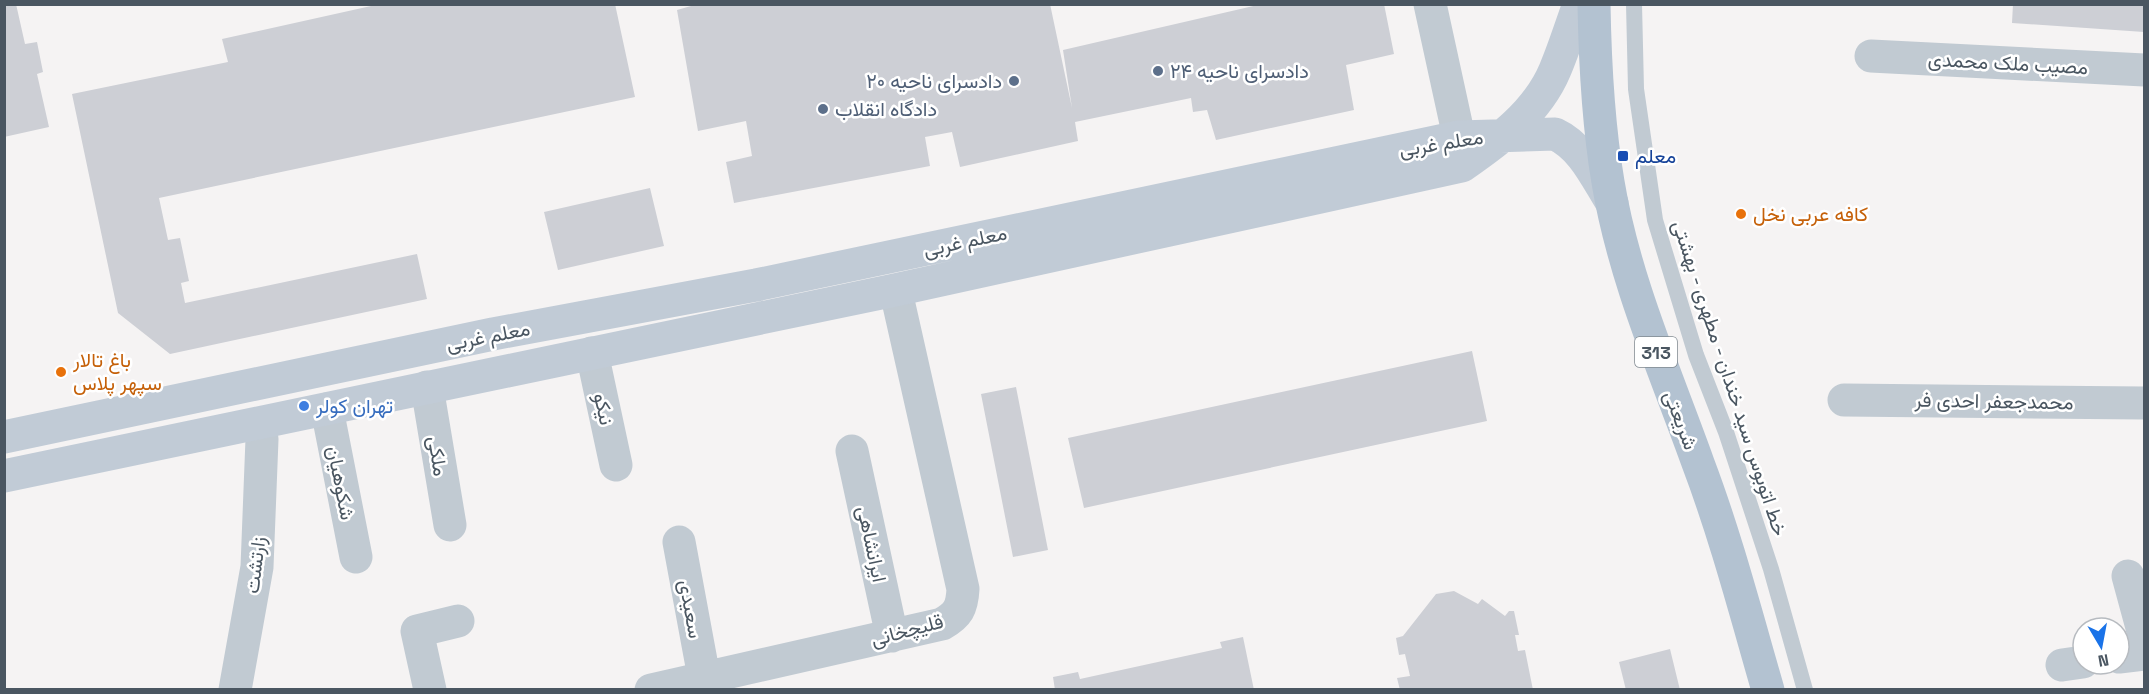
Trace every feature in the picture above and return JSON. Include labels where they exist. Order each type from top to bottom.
[{"type":"main road","points":[[1506,135],[1536,101],[1554,72],[1579,4]]},
{"type":"main road","name":"شریعتی","points":[[1594,4],[1600,113],[1613,204],[1661,368],[1715,514],[1768,690]]},
{"type":"main road","name":"معلم غربی","points":[[4,476],[762,317],[1221,203],[1460,137],[1506,135]]},
{"type":"main road","name":"معلم غربی","points":[[4,437],[493,334],[756,285],[1221,203],[1462,166],[1506,135]]},
{"type":"main road","points":[[1506,135],[1555,135],[1566,139],[1579,152],[1613,204]]},
{"type":"main road","points":[[756,285],[762,317]]},
{"type":"main road","points":[[493,334],[501,372]]},
{"type":"street","points":[[1430,4],[1460,137]]},
{"type":"street","name":"مصیب ملک محمدی","points":[[1871,56],[2145,70]]},
{"type":"street","name":"قلیچخانی","points":[[651,690],[942,624],[955,617],[962,605],[963,589],[899,305]]},
{"type":"street","name":"نیکو","points":[[592,353],[616,465]]},
{"type":"street","name":"ملکی","points":[[427,387],[450,525]]},
{"type":"street","name":"محمدجعفر احدی فر","points":[[1844,400],[2145,403]]},
{"type":"street","name":"شکوهیان","points":[[327,409],[356,557]]},
{"type":"street","name":"زارتشت","points":[[235,690],[257,567],[262,439]]},
{"type":"street","name":"ایرانشاهی","points":[[852,452],[892,636]]},
{"type":"street","name":"سعیدی","points":[[679,542],[704,677]]},
{"type":"street","points":[[2128,576],[2145,634]]},
{"type":"street","points":[[430,690],[417,631],[458,621]]},
{"type":"lane","name":"خط اتوبوس سید خندان - مطهری - بهشتی","points":[[1634,4],[1636,88],[1646,176],[1655,220],[1696,355],[1726,432],[1771,569],[1805,690]]},
{"type":"building","points":[[4,4],[16,4],[25,44],[37,42],[43,72],[37,74],[49,127],[4,137]]},
{"type":"building","points":[[380,4],[615,4],[635,97],[159,198],[168,240],[180,238],[189,281],[181,283],[185,303],[417,254],[427,299],[170,354],[118,313],[72,94],[228,62],[222,39]]},
{"type":"building","points":[[698,4],[1050,4],[1072,108],[1063,50],[1262,4],[1384,4],[1394,54],[1346,65],[1354,110],[1216,140],[1207,110],[1193,112],[1191,98],[1075,122],[1078,141],[960,167],[952,132],[925,137],[930,166],[734,203],[726,162],[752,156],[746,121],[698,131],[677,10]]},
{"type":"building","points":[[2013,4],[2144,4],[2144,32],[2012,23]]},
{"type":"building","points":[[650,188],[664,246],[558,270],[544,212]]},
{"type":"building","points":[[1472,351],[1487,421],[1084,508],[1068,438]]},
{"type":"building","points":[[1016,387],[1048,550],[1013,557],[981,394]]},
{"type":"building","points":[[1454,591],[1478,604],[1482,599],[1505,616],[1509,611],[1514,611],[1519,635],[1515,635],[1518,651],[1525,650],[1533,690],[1400,690],[1397,678],[1410,676],[1405,654],[1399,655],[1396,638],[1403,636],[1436,594]]},
{"type":"building","points":[[1243,637],[1254,690],[1055,690],[1053,677],[1078,672],[1080,679],[1222,648],[1220,642]]},
{"type":"building","points":[[1670,649],[1680,690],[1626,690],[1619,662]]},
{"type":"place","name":"دادسرای ناحیه ۲۴","points":[[1158,71]]},
{"type":"place","name":"دادسرای ناحیه ۲۰","points":[[1014,81]]},
{"type":"place","name":"دادگاه انقلاب","points":[[823,109]]},
{"type":"place","name":"معلم","points":[[1623,156]]},
{"type":"place","name":"کافه عربی نخل","points":[[1741,214]]},
{"type":"place","name":"باغ تالار سپهر پلاس","points":[[61,372]]},
{"type":"place","name":"تهران کولر","points":[[304,406]]}]
